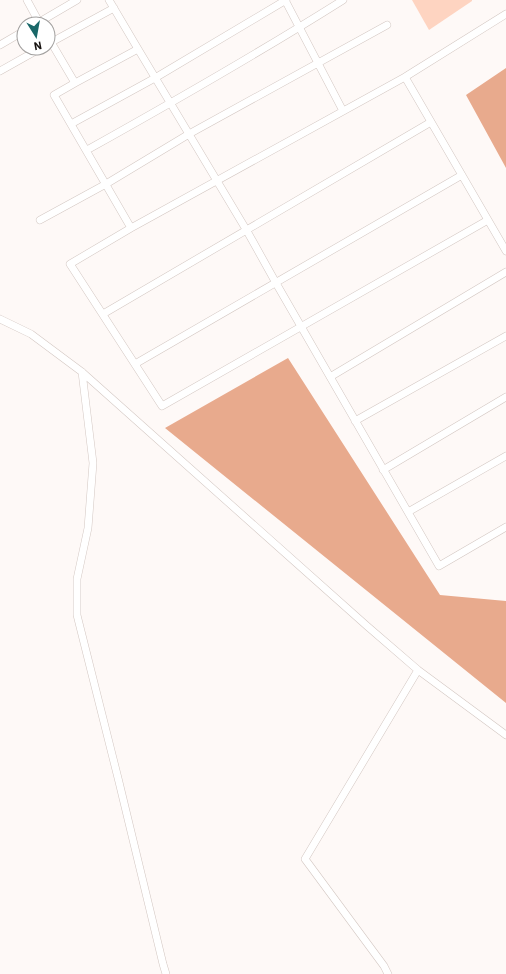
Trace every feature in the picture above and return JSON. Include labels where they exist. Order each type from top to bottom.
[{"type":"lane","points":[[27,0],[35,16]]},
{"type":"lane","points":[[51,16],[77,0]]},
{"type":"lane","points":[[109,0],[247,231],[439,566],[506,527]]},
{"type":"lane","points":[[71,124],[155,78],[286,0],[343,110]]},
{"type":"lane","points":[[87,150],[171,103],[343,0]]},
{"type":"lane","points":[[56,37],[114,8]]},
{"type":"lane","points":[[488,220],[162,406],[70,264],[131,228],[405,77],[506,14]]},
{"type":"lane","points":[[40,220],[106,184],[189,134],[387,25]]},
{"type":"lane","points":[[0,45],[16,36]]},
{"type":"lane","points":[[131,228],[54,95],[138,49]]},
{"type":"lane","points":[[56,52],[75,83]]},
{"type":"lane","points":[[0,71],[27,56]]},
{"type":"lane","points":[[405,77],[506,251]]},
{"type":"lane","points":[[103,314],[431,122]]},
{"type":"lane","points":[[135,364],[462,175]]},
{"type":"lane","points":[[330,377],[506,272]]},
{"type":"lane","points":[[0,319],[31,334],[82,372],[418,670],[506,735]]},
{"type":"lane","points":[[356,421],[506,336]]},
{"type":"lane","points":[[82,372],[93,463],[88,528],[77,579],[77,615],[166,974]]},
{"type":"lane","points":[[383,470],[506,397]]},
{"type":"lane","points":[[408,512],[506,456]]},
{"type":"lane","points":[[388,974],[384,966],[305,859],[418,670]]},
{"type":"shaded area","points":[[412,0],[472,0],[472,1],[429,30]]},
{"type":"shaded area","points":[[506,68],[506,168],[466,95]]},
{"type":"shaded area","points":[[288,358],[440,595],[506,601],[506,703],[165,428]]}]
